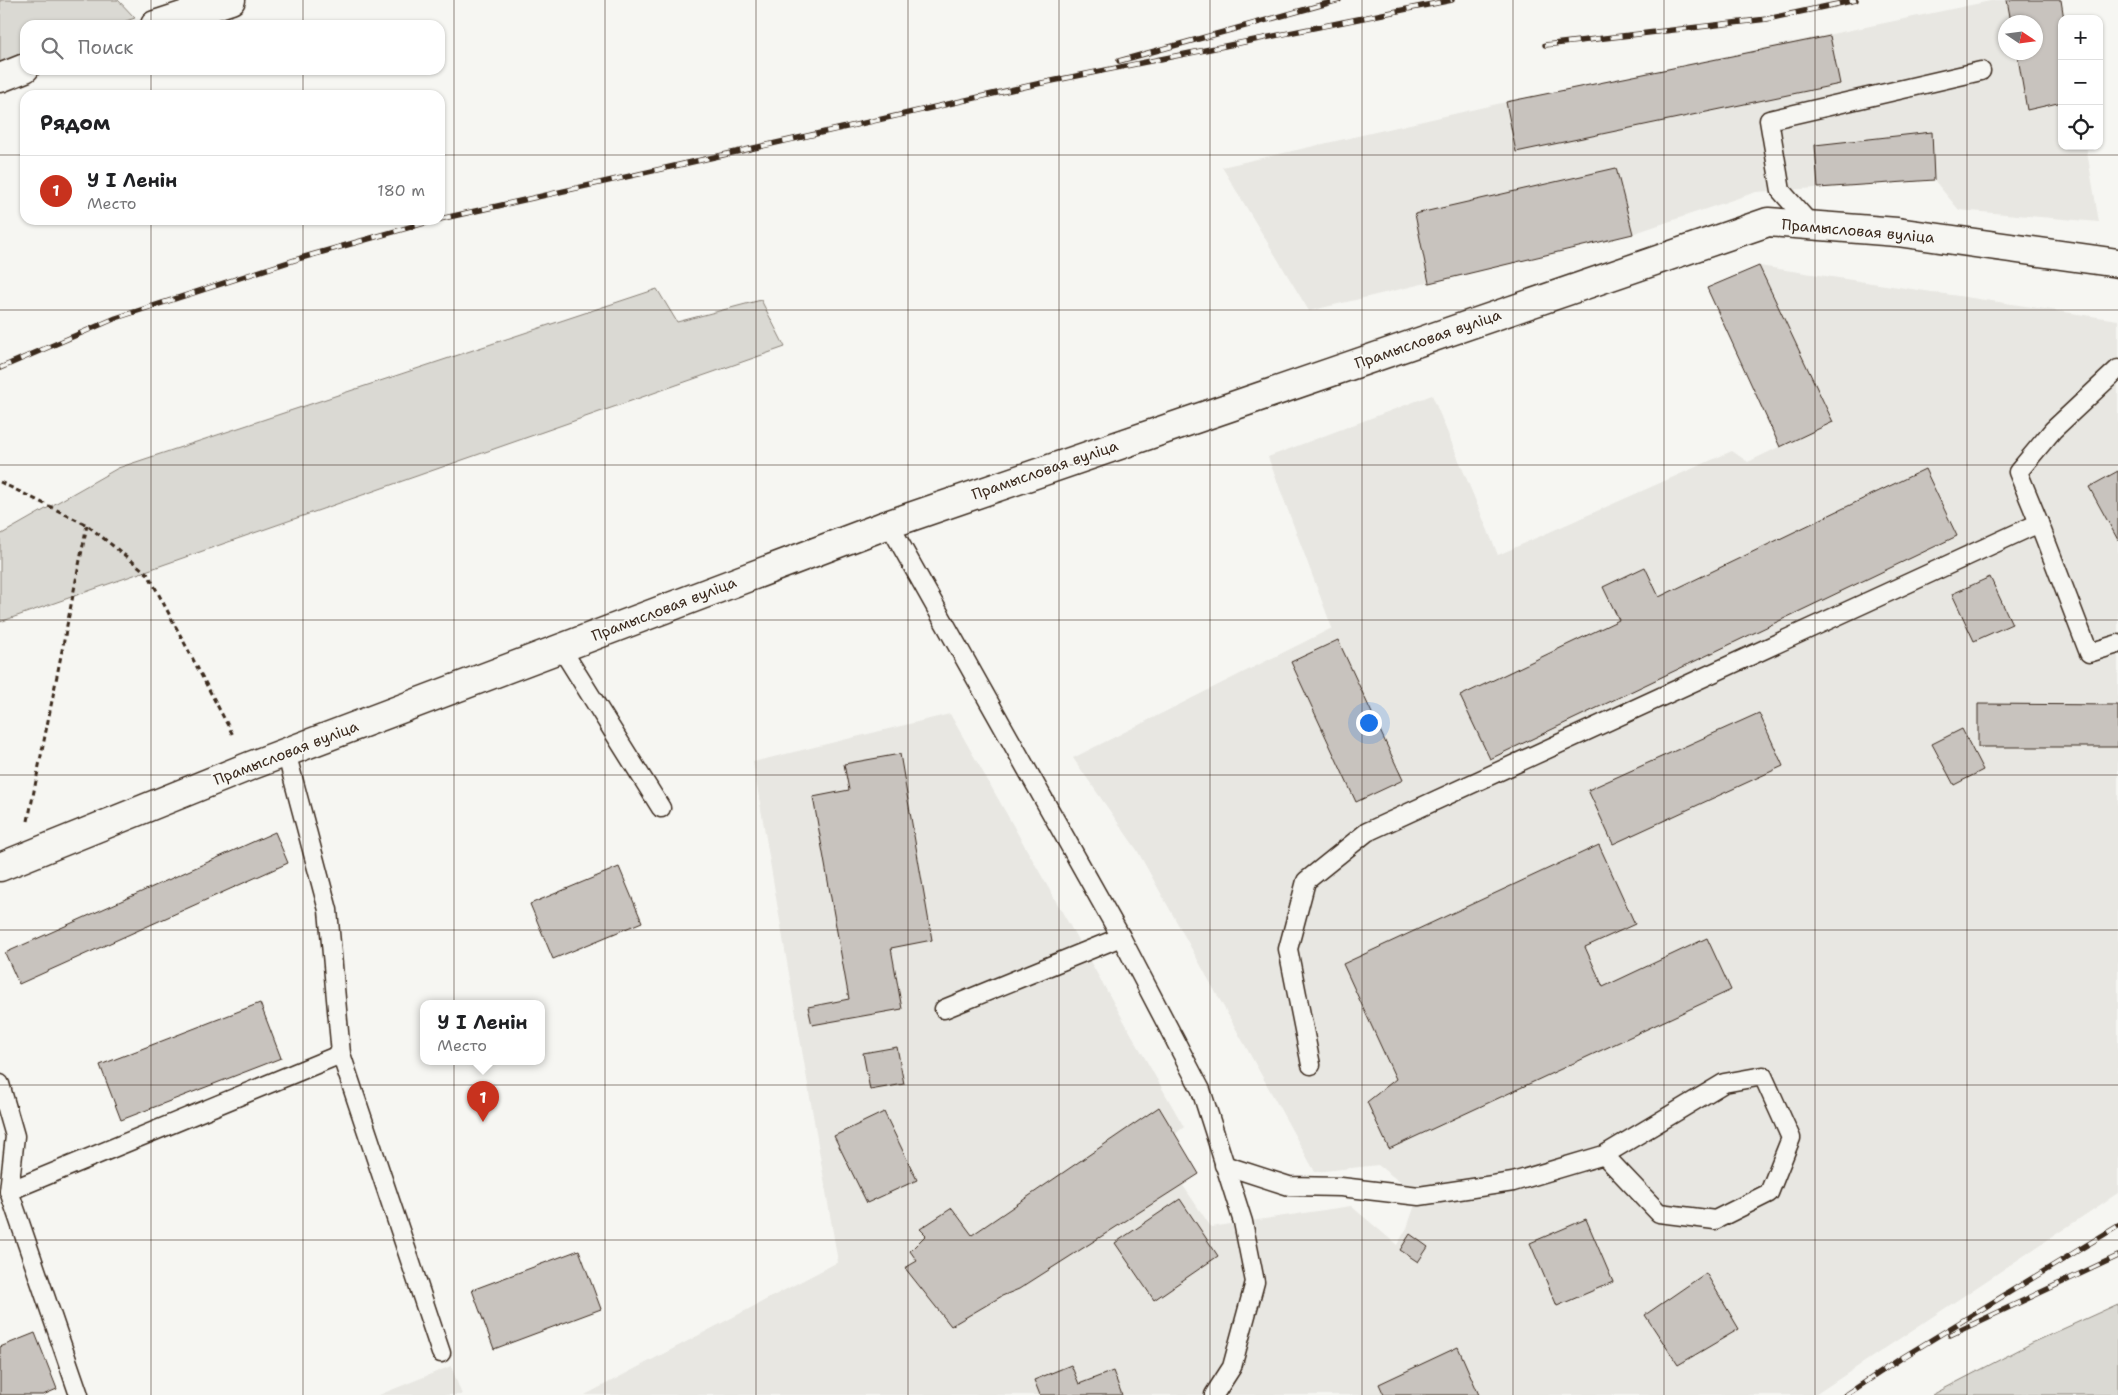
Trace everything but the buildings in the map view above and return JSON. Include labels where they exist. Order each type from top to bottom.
[{"type":"street","points":[[170,20],[231,0]]},
{"type":"street","points":[[0,78],[20,70]]},
{"type":"street","name":"Прамысловая вуліца","points":[[10,862],[286,752],[889,524],[1768,222],[1897,232],[2118,263]]},
{"type":"lane","points":[[1812,226],[1781,191],[1768,120],[1981,71]]},
{"type":"lane","points":[[2118,369],[2053,430],[2018,472],[2089,653],[2118,644]]},
{"type":"lane","points":[[1311,1065],[1288,949],[1306,881],[1367,832],[2039,523]]},
{"type":"lane","points":[[889,524],[1121,937],[1201,1090],[1242,1222],[1255,1282],[1232,1367],[1214,1395]]},
{"type":"lane","points":[[561,648],[661,808]]},
{"type":"lane","points":[[286,752],[328,910],[341,1054],[441,1353]]},
{"type":"lane","points":[[944,1009],[1121,937]]},
{"type":"lane","points":[[9,1191],[341,1054]]},
{"type":"lane","points":[[1224,1165],[1289,1186],[1341,1187],[1418,1196],[1513,1182],[1604,1155],[1724,1083],[1763,1076],[1791,1138],[1769,1193],[1715,1220],[1659,1213],[1604,1155]]},
{"type":"lane","points":[[0,1084],[14,1136],[9,1191],[79,1395]]},
{"type":"path","points":[[0,482],[87,525],[148,574],[250,766]]},
{"type":"path","points":[[10,862],[87,525]]},
{"type":"shaded area","points":[[0,0],[118,0],[135,18],[129,20],[20,20],[20,57],[0,64]]},
{"type":"shaded area","points":[[1995,0],[2061,0],[2061,15],[2058,15],[2058,150],[2087,150],[2099,222],[1959,210],[1934,180],[1756,192],[1632,234],[1309,311],[1222,167],[1506,102]]},
{"type":"shaded area","points":[[1759,266],[2118,320],[2118,1193],[1815,1395],[585,1395],[838,1262],[753,762],[950,714],[1184,1127],[1175,1134],[1182,1184],[1211,1227],[1351,1206],[1397,1245],[1407,1228],[1418,1196],[1378,1165],[1315,1172],[1137,850],[1073,758],[1332,628],[1268,457],[1432,395],[1498,555],[1732,451],[1748,462],[1779,447],[1707,288]]},
{"type":"shaded area","points":[[657,289],[677,322],[761,300],[785,347],[0,622],[0,535],[118,468]]},
{"type":"shaded area","points":[[2118,1304],[2118,1395],[1932,1395],[2032,1343]]},
{"type":"shaded area","points":[[451,1366],[462,1395],[379,1395]]},
{"type":"railway","points":[[1119,61],[1339,0]]},
{"type":"railway","points":[[445,218],[1037,84],[1452,0]]},
{"type":"railway","points":[[1545,45],[1767,19],[1856,0]]},
{"type":"railway","points":[[0,368],[116,318],[301,258],[417,225]]},
{"type":"railway","points":[[1846,1395],[1900,1359],[2118,1226]]},
{"type":"railway","points":[[1950,1335],[2118,1256]]},
{"type":"place","name":"У І Ленін","points":[[483,1122]]}]
